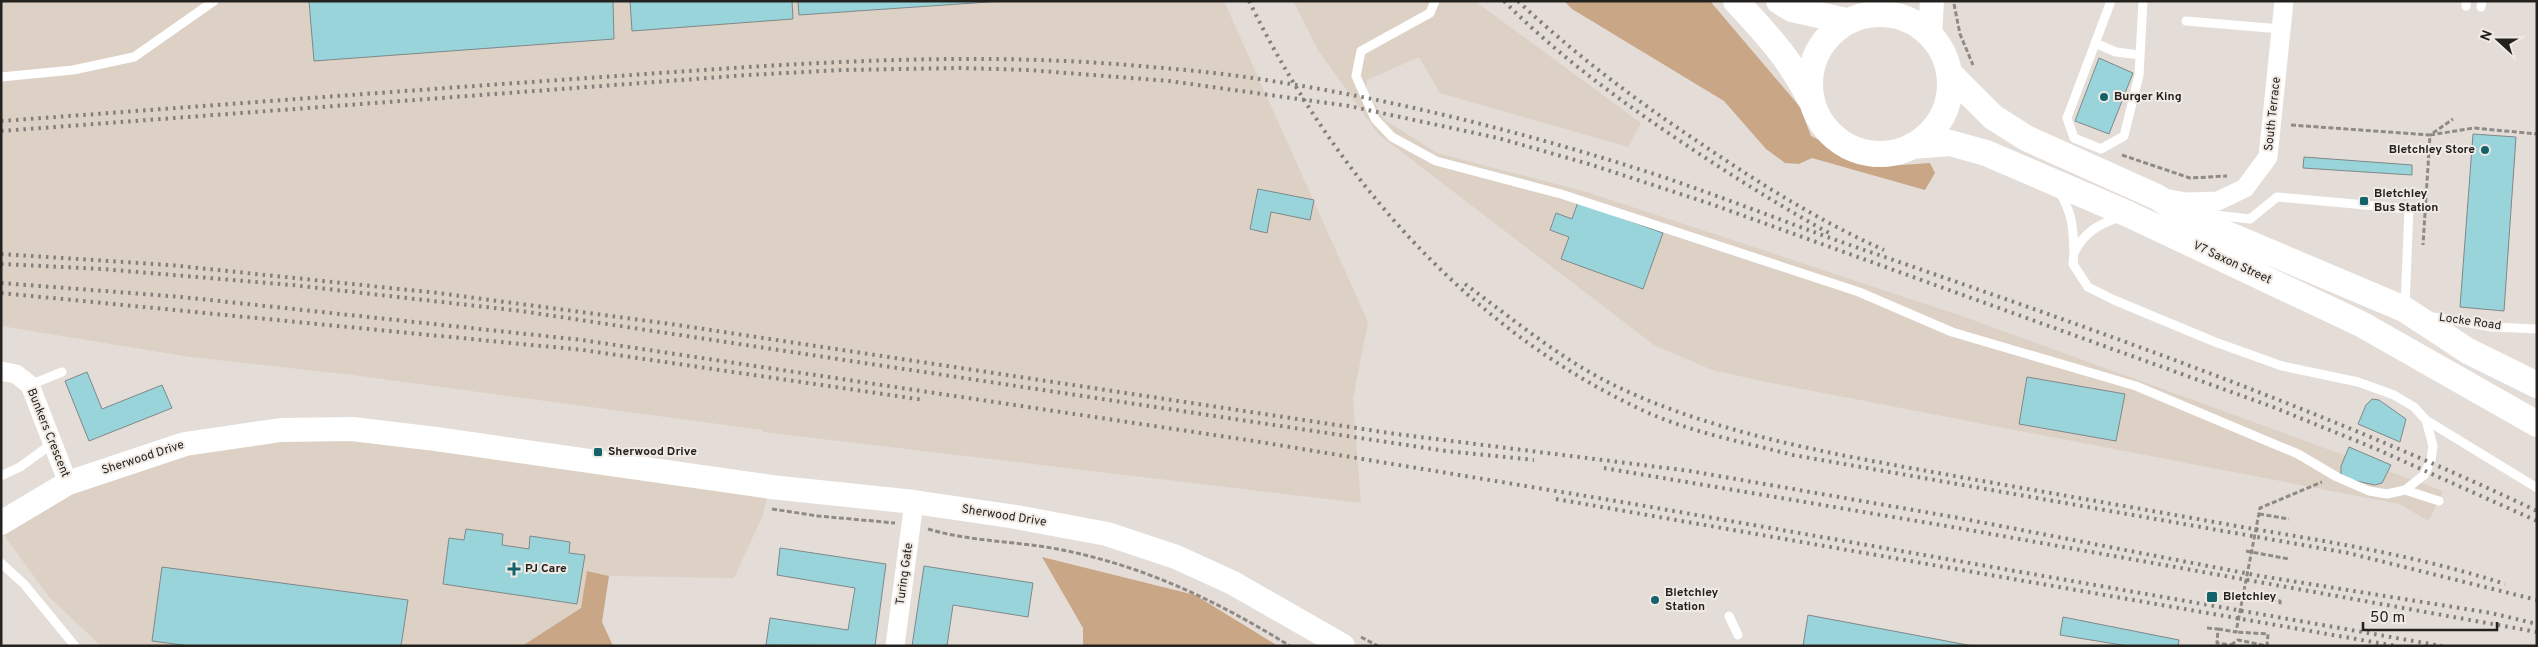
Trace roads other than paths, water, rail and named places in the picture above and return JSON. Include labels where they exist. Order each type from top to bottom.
[{"type":"main road","points":[[1736,1],[1775,43],[1795,69],[1825,128],[1846,145],[1859,151],[1879,154],[1899,151],[1912,146],[1932,130],[1945,109],[1950,94],[1949,73],[1943,52],[1930,34],[1906,19],[1892,14],[1792,9],[1779,1]]},
{"type":"main road","points":[[1812,104],[1809,80],[1815,57],[1828,36],[1866,12]]},
{"type":"main road","name":"V7 Saxon Street","points":[[1949,73],[1993,117],[2026,138],[2157,197],[2189,218],[2404,309],[2468,352],[2537,385]]},
{"type":"main road","name":"V7 Saxon Street","points":[[1912,146],[1950,143],[1986,153],[2054,184],[2128,214],[2362,324],[2537,424]]},
{"type":"street","points":[[1930,34],[1932,1]]},
{"type":"street","name":"South Terrace","points":[[2157,197],[2187,202],[2218,200],[2245,188],[2268,157],[2284,1]]},
{"type":"street","name":"Bunkers Crescent","points":[[1,372],[16,374],[30,385],[68,483]]},
{"type":"street","name":"Sherwood Drive","points":[[1,523],[68,483],[185,444],[281,430],[352,429],[436,439],[771,487],[913,513],[1016,517],[1107,534],[1176,557],[1233,583],[1344,646]]},
{"type":"street","name":"Turing Gate","points":[[895,646],[913,513]]},
{"type":"lane","points":[[1,77],[73,70],[134,57],[214,1]]},
{"type":"lane","points":[[1435,1],[1430,13],[1361,52],[1356,76],[1375,119],[1392,137],[1436,161],[1562,194],[1859,292],[1952,332],[2136,386],[2298,454],[2337,477],[2369,491],[2387,494],[2405,490],[2424,475],[2431,460],[2433,446],[2426,420]]},
{"type":"lane","points":[[2111,1],[2068,118],[2074,138],[2101,149],[2124,136],[2139,75],[2143,1]]},
{"type":"lane","points":[[2186,21],[2281,28]]},
{"type":"lane","points":[[2096,43],[2116,52],[2140,55]]},
{"type":"lane","points":[[2054,184],[2069,207],[2074,223],[2073,264],[2088,287],[2114,300],[2215,342],[2282,366],[2358,382],[2394,395],[2414,407],[2426,420],[2537,488]]},
{"type":"lane","points":[[2157,197],[2213,216],[2250,218],[2276,197],[2409,210],[2404,309]]},
{"type":"lane","points":[[2074,253],[2080,242],[2095,226],[2128,214]]},
{"type":"lane","name":"Locke Road","points":[[2404,309],[2436,318],[2493,327],[2537,329]]},
{"type":"lane","points":[[30,385],[62,372]]},
{"type":"lane","points":[[1,476],[20,467],[53,443]]},
{"type":"lane","points":[[2405,490],[2439,501]]},
{"type":"lane","points":[[1,563],[24,584],[76,646]]},
{"type":"lane","points":[[1728,616],[1738,634]]},
{"type":"railway","points":[[1249,1],[1283,65],[1321,126],[1364,184],[1411,239],[1462,290],[1518,336],[1578,376],[1642,410],[1697,430],[1793,455],[2348,553],[2537,600]]},
{"type":"railway","points":[[1504,1],[1525,22],[1594,80],[1643,115],[1743,182],[1829,233]]},
{"type":"railway","points":[[1518,1],[1582,57],[1673,125],[1789,200],[1884,250]]},
{"type":"railway","points":[[1,121],[386,92],[872,61],[936,59],[1064,61],[1164,68],[1254,78],[1369,98],[1465,120],[1560,145],[1654,174],[2043,312],[2210,374],[2375,439],[2537,511]]},
{"type":"railway","points":[[1,131],[748,75],[842,70],[960,68],[1029,70],[1169,81],[1349,106],[1498,138],[1589,164],[1711,204],[2273,407],[2374,448],[2537,521]]},
{"type":"railway","points":[[1,254],[170,265],[438,293],[671,324],[1396,434],[1690,471],[1959,518],[2260,576],[2491,613],[2537,624]]},
{"type":"railway","points":[[1,264],[102,269],[292,285],[521,311],[1446,451],[1534,460]]},
{"type":"railway","points":[[1,283],[182,297],[582,340],[1254,441],[1628,503],[2442,646]]},
{"type":"railway","points":[[1465,284],[1582,368],[1637,396],[1718,425],[1802,447],[1886,464],[2374,551],[2440,565],[2505,584]]},
{"type":"railway","points":[[1,293],[583,350],[924,400]]},
{"type":"railway","points":[[1604,468],[1958,528],[2537,632]]},
{"type":"railway","points":[[1556,499],[2396,646]]},
{"type":"place","name":"Burger King","points":[[2104,97]]},
{"type":"place","name":"Bletchley Store","points":[[2485,150]]},
{"type":"place","name":"Bletchley Bus Station","points":[[2364,201]]},
{"type":"place","name":"Sherwood Drive","points":[[598,452]]},
{"type":"place","name":"PJ Care","points":[[514,569]]},
{"type":"place","name":"Bletchley","points":[[2212,597]]},
{"type":"place","name":"Bletchley Station","points":[[1655,600]]}]
